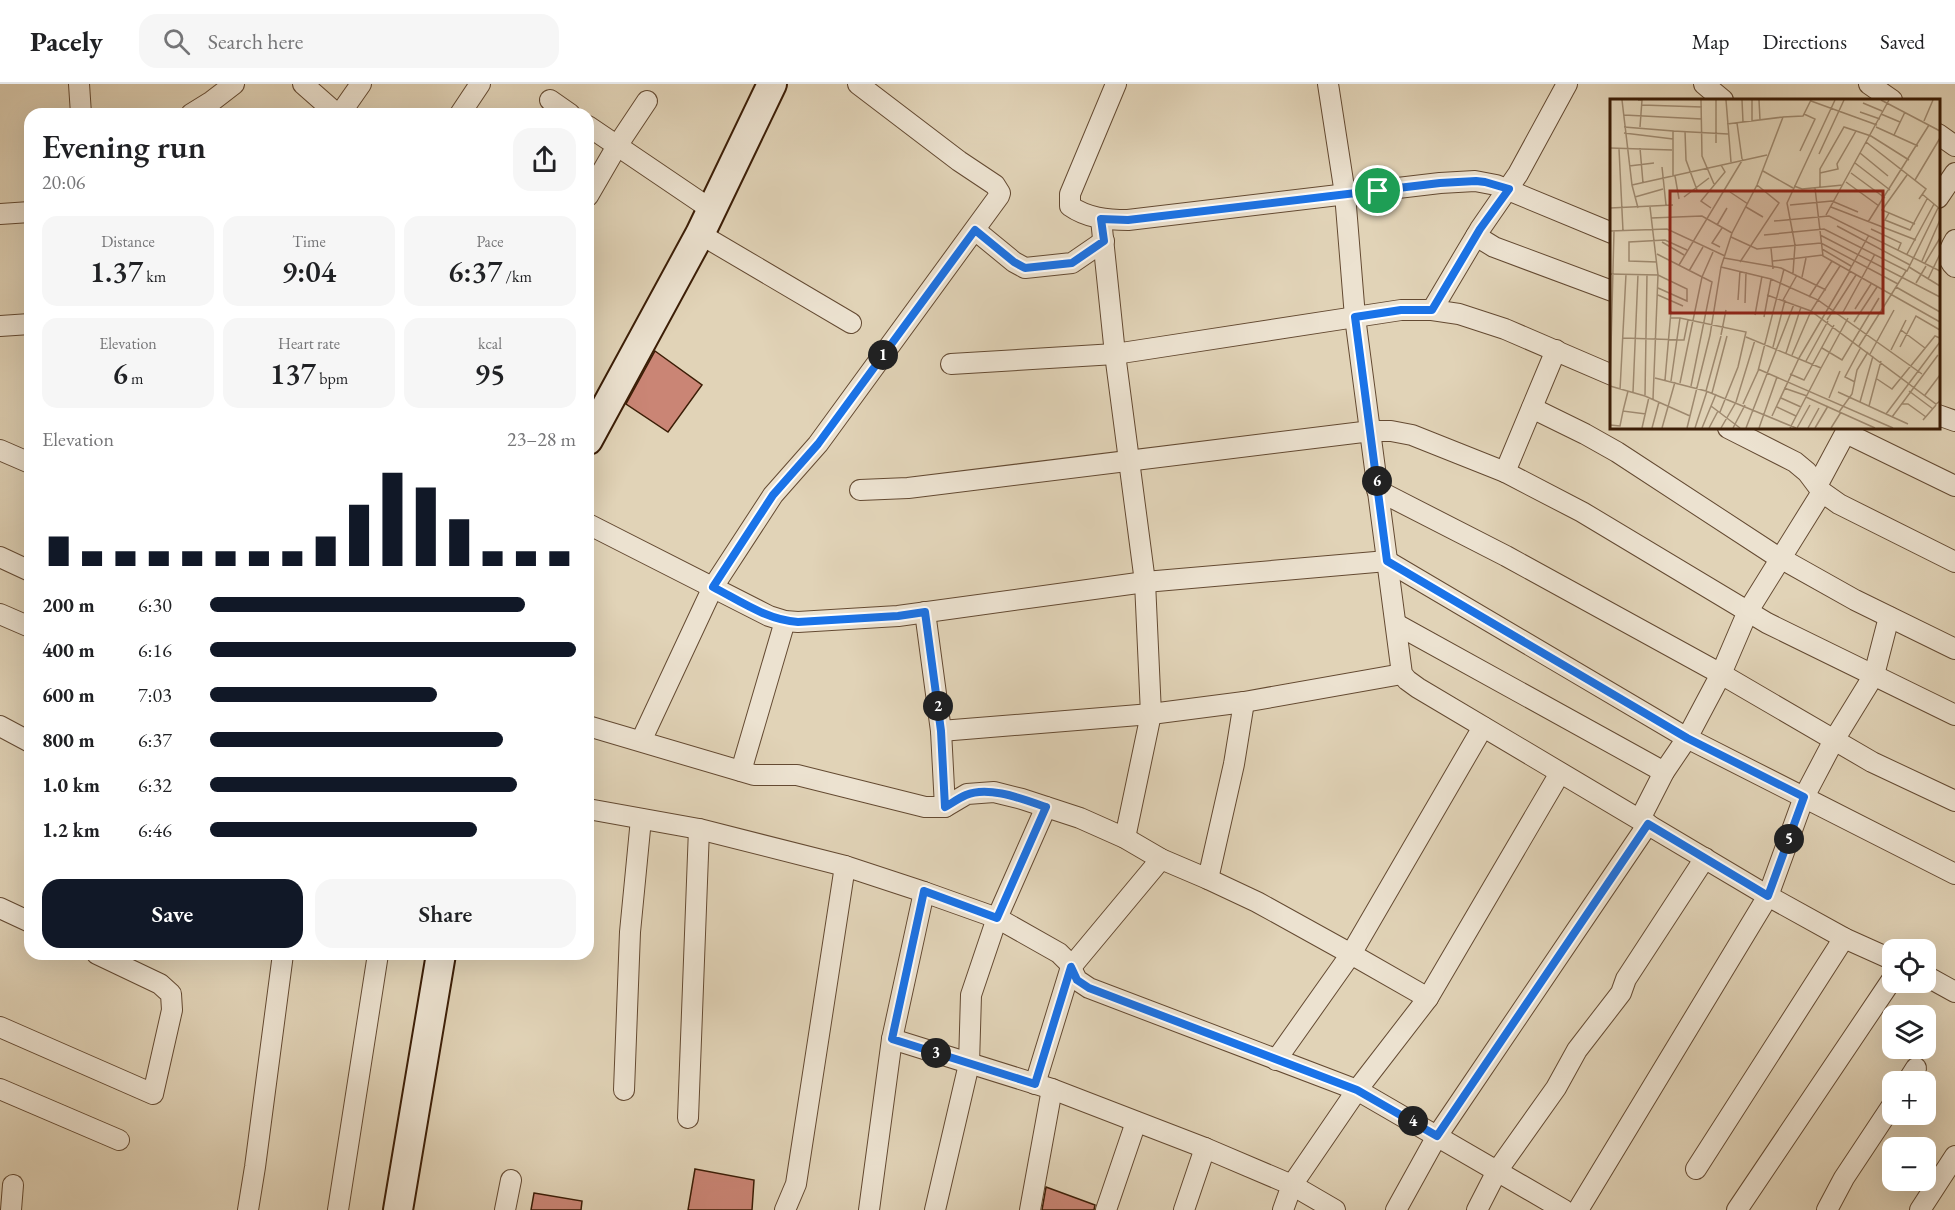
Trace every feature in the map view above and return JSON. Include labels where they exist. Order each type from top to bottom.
[{"type":"street","points":[[79,84],[81,108]]},
{"type":"street","points":[[201,108],[234,84]]},
{"type":"street","points":[[303,84],[332,108]]},
{"type":"street","points":[[343,108],[361,84]]},
{"type":"street","points":[[464,108],[480,84]]},
{"type":"street","points":[[594,429],[706,222],[772,84]]},
{"type":"street","points":[[641,741],[713,587],[773,495],[818,444],[1000,193],[995,184],[959,161],[858,84]]},
{"type":"street","points":[[1116,84],[1069,198],[1070,206],[1079,212],[1101,219],[1128,220],[1440,183],[1476,181],[1509,189],[1610,233]]},
{"type":"street","points":[[1328,84],[1345,194],[1355,317],[1402,674],[1418,688],[1768,896],[1844,938],[1882,955]]},
{"type":"street","points":[[1432,310],[1476,236],[1509,189],[1567,84]]},
{"type":"street","points":[[1704,84],[1722,99]]},
{"type":"street","points":[[1869,84],[1891,99]]},
{"type":"street","points":[[549,100],[561,108]]},
{"type":"street","points":[[594,186],[647,101]]},
{"type":"street","points":[[594,130],[617,146],[706,222],[851,323]]},
{"type":"street","points":[[1940,135],[1955,146]]},
{"type":"street","points":[[1940,195],[1955,173]]},
{"type":"street","points":[[0,214],[24,212]]},
{"type":"street","points":[[1101,219],[1115,354],[1145,582],[1151,714],[1125,838]]},
{"type":"street","points":[[975,230],[1014,262],[1025,268],[1072,263],[1104,241]]},
{"type":"street","points":[[1476,236],[1494,247],[1610,291]]},
{"type":"street","points":[[1955,240],[1948,254],[1948,259],[1955,267]]},
{"type":"street","points":[[951,364],[1115,354],[1401,310],[1432,310],[1468,317],[1505,329],[1610,375]]},
{"type":"street","points":[[0,326],[24,324]]},
{"type":"street","points":[[1505,472],[1556,351]]},
{"type":"street","points":[[1532,408],[1617,452],[1780,558],[1889,617],[1955,649]]},
{"type":"street","points":[[1940,416],[1955,421]]},
{"type":"street","points":[[1730,429],[1795,462],[1808,472],[1820,488],[1849,510],[1955,562]]},
{"type":"street","points":[[1396,1210],[1437,1136],[1644,821],[1664,772],[1687,738],[1721,674],[1748,611],[1820,488],[1847,430],[1955,486]]},
{"type":"street","points":[[860,490],[908,488],[1371,431],[1391,431],[1412,435],[1505,472],[1582,512],[1767,623],[1955,715]]},
{"type":"street","points":[[0,450],[24,461]]},
{"type":"street","points":[[1377,490],[1506,556],[1721,674],[1872,762],[1955,801]]},
{"type":"street","points":[[594,527],[769,616],[798,622],[898,616],[1145,582],[1387,561],[1687,738],[1955,874]]},
{"type":"street","points":[[0,557],[24,568]]},
{"type":"street","points":[[925,612],[941,731],[945,807]]},
{"type":"street","points":[[0,614],[24,624]]},
{"type":"street","points":[[1578,1210],[1768,896],[1804,797],[1834,740],[1874,675],[1889,617]]},
{"type":"street","points":[[741,771],[785,621]]},
{"type":"street","points":[[1396,624],[1664,772]]},
{"type":"street","points":[[941,731],[1151,714],[1244,702],[1402,674]]},
{"type":"street","points":[[1208,879],[1234,764],[1244,702]]},
{"type":"street","points":[[0,726],[24,739]]},
{"type":"street","points":[[1276,1060],[1351,954],[1483,727]]},
{"type":"street","points":[[594,728],[754,775],[797,775],[925,807],[945,807],[967,794],[980,792],[1004,794],[1080,818],[1125,838],[1161,859],[1257,902],[1428,998]]},
{"type":"street","points":[[1283,1210],[1293,1185],[1357,1090],[1428,998],[1560,772]]},
{"type":"street","points":[[935,1210],[969,1064],[972,995],[997,918],[1046,807]]},
{"type":"street","points":[[594,810],[699,829],[845,866],[924,891],[997,918],[1059,953],[1071,967],[1077,980],[1089,988],[1357,1090],[1564,1210]]},
{"type":"street","points":[[624,1090],[630,932],[641,819]]},
{"type":"street","points":[[688,1118],[699,829]]},
{"type":"street","points":[[1477,1210],[1497,1171],[1556,1088],[1577,1050],[1621,993],[1626,979],[1705,858]]},
{"type":"street","points":[[1030,1210],[1043,1086],[1071,967],[1161,859]]},
{"type":"street","points":[[785,1210],[796,1184],[845,866]]},
{"type":"street","points":[[869,1210],[892,1039],[924,891]]},
{"type":"street","points":[[0,908],[24,919]]},
{"type":"street","points":[[1695,1169],[1844,938]]},
{"type":"street","points":[[0,1027],[153,1094],[172,1010],[171,994],[159,984],[109,960]]},
{"type":"street","points":[[248,1210],[282,960]]},
{"type":"street","points":[[338,1210],[377,960]]},
{"type":"street","points":[[398,1210],[440,960]]},
{"type":"street","points":[[1936,982],[1955,992]]},
{"type":"street","points":[[1737,1210],[1883,993]]},
{"type":"street","points":[[892,1039],[1043,1086],[1204,1148],[1293,1185],[1335,1210]]},
{"type":"street","points":[[0,1089],[119,1140]]},
{"type":"street","points":[[1827,1210],[1844,1178],[1882,1121]]},
{"type":"street","points":[[1106,1210],[1136,1122]]},
{"type":"street","points":[[1184,1210],[1204,1148]]},
{"type":"street","points":[[1920,1210],[1955,1156]]},
{"type":"street","points":[[505,1210],[511,1180]]},
{"type":"street","points":[[11,1210],[13,1185]]},
{"type":"building","points":[[655,351],[702,385],[668,432],[626,404]]},
{"type":"building","points":[[695,1169],[754,1180],[752,1210],[688,1210]]},
{"type":"building","points":[[1046,1187],[1095,1205],[1094,1210],[1042,1210]]},
{"type":"building","points":[[534,1193],[582,1201],[581,1210],[531,1210]]},
{"type":"route","points":[[1476,181],[1509,189],[1480,229],[1432,310],[1401,310],[1355,317],[1387,561],[1687,738],[1804,797],[1768,896],[1648,824],[1437,1136],[1357,1090],[1089,988],[1077,980],[1071,967],[1035,1084],[892,1039],[924,891],[997,918],[1046,807],[1004,794],[980,792],[967,794],[945,807],[941,731],[925,612],[898,616],[785,621],[769,616],[713,587],[773,495],[818,444],[975,230],[1014,262],[1025,268],[1038,268],[1072,263],[1104,241],[1101,219],[1128,220],[1378,191],[1476,181]]}]
